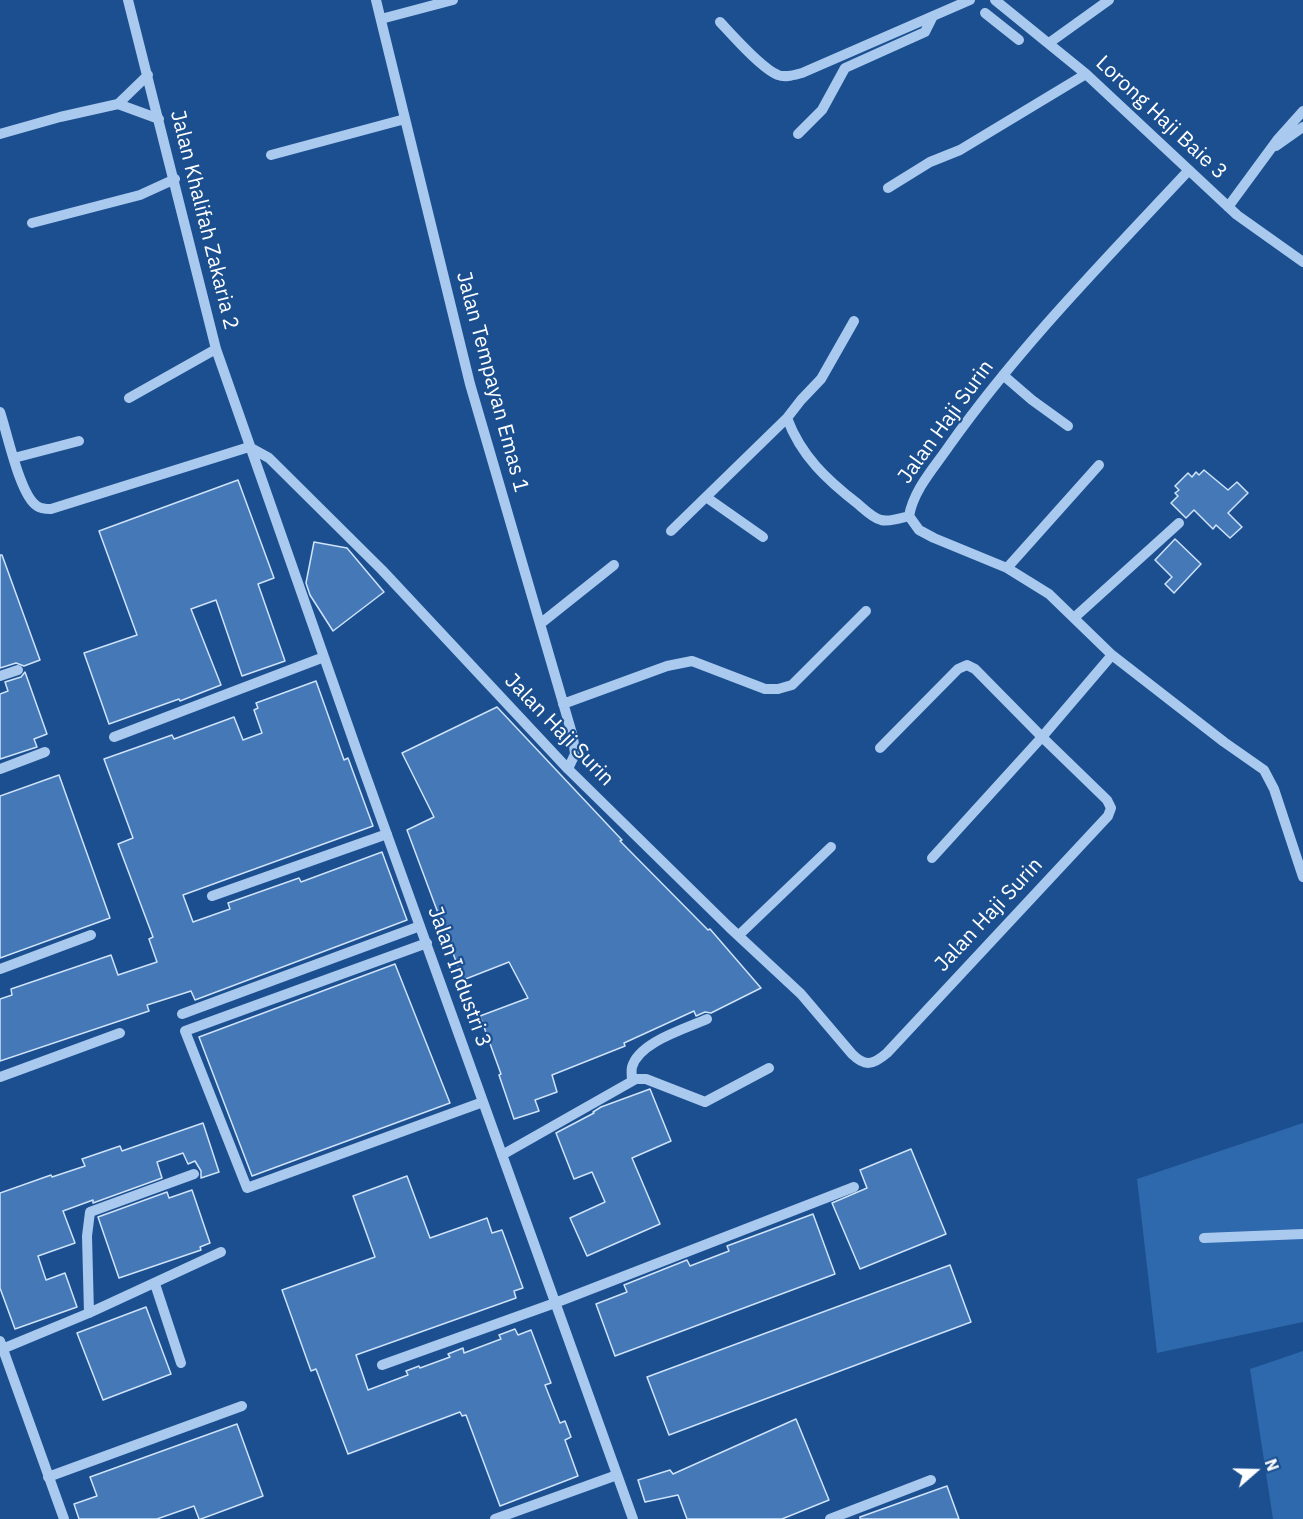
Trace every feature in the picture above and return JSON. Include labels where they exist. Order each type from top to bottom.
[{"type":"street","name":"Jalan Khalifah Zakaria 2","points":[[128,0],[175,179],[216,349],[249,447]]},
{"type":"street","name":"Jalan Tempayan Emas 1","points":[[376,0],[470,384],[576,750],[575,758],[568,770]]},
{"type":"street","points":[[381,19],[453,0]]},
{"type":"street","points":[[720,22],[769,70],[780,76],[790,76],[802,73],[970,0]]},
{"type":"street","name":"Lorong Haji Baie 3","points":[[995,0],[1086,74],[1228,207],[1303,262]]},
{"type":"street","points":[[1049,44],[1109,0]]},
{"type":"street","points":[[985,14],[1019,40]]},
{"type":"street","points":[[1002,26],[1014,15]]},
{"type":"street","points":[[798,134],[822,110],[845,68],[925,32],[933,16]]},
{"type":"street","points":[[888,188],[930,162],[960,150],[1086,74]]},
{"type":"street","points":[[0,134],[118,104],[148,75]]},
{"type":"street","points":[[118,104],[159,119]]},
{"type":"street","points":[[1228,207],[1269,151],[1303,111]]},
{"type":"street","points":[[271,155],[405,119]]},
{"type":"street","points":[[1269,151],[1303,128]]},
{"type":"street","name":"Jalan Haji Surin","points":[[1189,170],[1040,329],[971,414],[919,489],[912,502],[909,516],[919,530],[1007,568],[1049,594],[1112,655],[1224,742],[1264,770],[1274,789],[1303,877]]},
{"type":"street","points":[[32,223],[140,195],[175,179]]},
{"type":"street","points":[[671,531],[787,418],[821,379],[855,321]]},
{"type":"street","points":[[129,398],[216,349]]},
{"type":"street","points":[[1003,375],[1068,426]]},
{"type":"street","points":[[0,412],[2,425],[29,499],[36,506],[51,509],[249,447]]},
{"type":"street","points":[[787,418],[794,436],[815,467],[875,518],[882,521],[909,516]]},
{"type":"street","points":[[14,458],[79,441]]},
{"type":"street","name":"Jalan Haji Surin","points":[[249,447],[269,458],[382,570],[568,770],[801,994],[859,1061],[869,1064],[879,1060],[1110,812],[1110,803],[975,669],[967,665],[958,669],[880,748]]},
{"type":"street","name":"Jalan Industri 3","points":[[249,447],[633,1519]]},
{"type":"street","points":[[1007,568],[1099,465]]},
{"type":"street","points":[[706,497],[763,537]]},
{"type":"street","points":[[1075,617],[1179,523]]},
{"type":"street","points":[[540,624],[614,565]]},
{"type":"street","points":[[563,704],[667,666],[692,661],[752,684],[778,689],[792,685],[866,611]]},
{"type":"street","points":[[932,858],[1042,737],[1112,655]]},
{"type":"street","points":[[114,737],[324,657]]},
{"type":"street","points":[[0,676],[18,670]]},
{"type":"street","points":[[0,769],[45,752]]},
{"type":"street","points":[[212,896],[387,834]]},
{"type":"street","points":[[739,935],[831,847]]},
{"type":"street","points":[[182,1014],[420,926]]},
{"type":"street","points":[[0,969],[91,935]]},
{"type":"street","points":[[427,943],[185,1031],[247,1188],[483,1102]]},
{"type":"street","points":[[633,1081],[631,1068],[637,1057],[648,1046],[707,1019]]},
{"type":"street","points":[[0,1077],[120,1033]]},
{"type":"street","points":[[502,1155],[641,1078],[705,1101],[770,1068]]},
{"type":"street","points":[[89,1313],[87,1236],[90,1212],[194,1174]]},
{"type":"street","points":[[382,1365],[555,1303],[854,1187]]},
{"type":"street","points":[[1204,1238],[1303,1234]]},
{"type":"street","points":[[63,1519],[1,1347],[89,1313],[221,1252]]},
{"type":"street","points":[[155,1284],[181,1363]]},
{"type":"street","points":[[48,1477],[242,1406]]},
{"type":"street","points":[[495,1519],[617,1476]]},
{"type":"street","points":[[830,1519],[931,1480]]},
{"type":"shaded area","points":[[1303,1123],[1303,1322],[1157,1353],[1137,1179]]},
{"type":"shaded area","points":[[1303,1351],[1303,1519],[1273,1519],[1250,1369]]},
{"type":"building","points":[[1204,470],[1228,490],[1237,482],[1248,493],[1228,513],[1242,527],[1230,538],[1216,525],[1213,529],[1194,510],[1186,518],[1171,503],[1178,496],[1175,493],[1179,490],[1175,486],[1188,473],[1192,477],[1196,472],[1199,475]]},
{"type":"building","points":[[238,480],[274,578],[258,584],[285,661],[242,676],[216,600],[191,609],[221,685],[109,724],[84,653],[137,635],[99,531]]},
{"type":"building","points":[[1175,539],[1201,564],[1174,593],[1165,584],[1172,577],[1155,560]]},
{"type":"building","points":[[314,542],[347,548],[384,592],[333,631],[310,595],[306,583]]},
{"type":"building","points":[[0,555],[2,555],[40,660],[24,666],[16,663],[0,668]]},
{"type":"building","points":[[25,672],[47,734],[34,739],[37,747],[0,759],[0,694],[8,691],[5,682],[21,677]]},
{"type":"building","points":[[316,681],[344,760],[348,758],[373,826],[183,895],[193,922],[230,909],[228,903],[299,878],[301,882],[382,852],[407,920],[195,1000],[191,991],[147,1005],[149,1011],[0,1061],[0,999],[12,995],[11,989],[111,955],[118,975],[157,962],[149,939],[153,937],[118,844],[133,838],[104,759],[172,735],[174,739],[234,717],[243,740],[262,733],[254,710],[258,708],[256,703]]},
{"type":"building","points":[[497,707],[622,840],[620,841],[708,930],[710,929],[761,988],[711,1013],[705,1012],[696,1016],[694,1011],[624,1043],[625,1046],[552,1075],[557,1092],[535,1100],[539,1111],[514,1119],[480,1016],[528,998],[509,962],[463,980],[407,830],[434,817],[402,753]]},
{"type":"building","points":[[59,775],[110,918],[0,958],[0,796]]},
{"type":"building","points":[[395,964],[450,1103],[252,1176],[199,1037]]},
{"type":"building","points":[[650,1089],[671,1141],[632,1158],[660,1224],[587,1256],[570,1218],[605,1202],[592,1172],[574,1179],[556,1133],[601,1107]]},
{"type":"building","points":[[203,1123],[219,1172],[201,1178],[201,1171],[195,1161],[188,1164],[183,1153],[157,1162],[162,1178],[93,1203],[93,1200],[63,1211],[75,1243],[38,1256],[46,1280],[65,1273],[77,1307],[15,1329],[0,1288],[0,1193],[85,1166],[82,1159],[120,1146],[122,1151]]},
{"type":"building","points":[[911,1149],[946,1234],[860,1269],[832,1203],[867,1188],[860,1170]]},
{"type":"building","points":[[407,1176],[430,1238],[487,1218],[492,1233],[502,1230],[523,1288],[514,1291],[516,1298],[356,1355],[368,1390],[408,1375],[406,1371],[450,1357],[448,1354],[463,1348],[464,1353],[501,1339],[499,1335],[515,1329],[518,1335],[531,1330],[551,1383],[545,1385],[560,1423],[565,1421],[571,1437],[565,1440],[578,1476],[500,1506],[466,1415],[462,1416],[460,1412],[348,1454],[316,1369],[311,1371],[282,1290],[375,1257],[353,1196]]},
{"type":"building","points":[[192,1190],[210,1243],[200,1247],[201,1250],[119,1278],[98,1217],[167,1192],[169,1198]]},
{"type":"building","points":[[813,1214],[835,1274],[615,1356],[596,1304],[627,1292],[624,1285],[687,1260],[690,1266],[729,1251],[727,1246]]},
{"type":"building","points":[[950,1265],[971,1322],[669,1435],[647,1377]]},
{"type":"building","points":[[146,1307],[171,1374],[103,1400],[77,1333]]},
{"type":"building","points":[[796,1419],[829,1500],[782,1519],[687,1519],[678,1495],[645,1502],[638,1480],[670,1470],[673,1474]]},
{"type":"building","points":[[237,1424],[263,1496],[201,1519],[194,1506],[157,1519],[79,1519],[74,1504],[97,1496],[90,1477]]},
{"type":"building","points":[[947,1486],[959,1519],[860,1519],[860,1517]]}]
